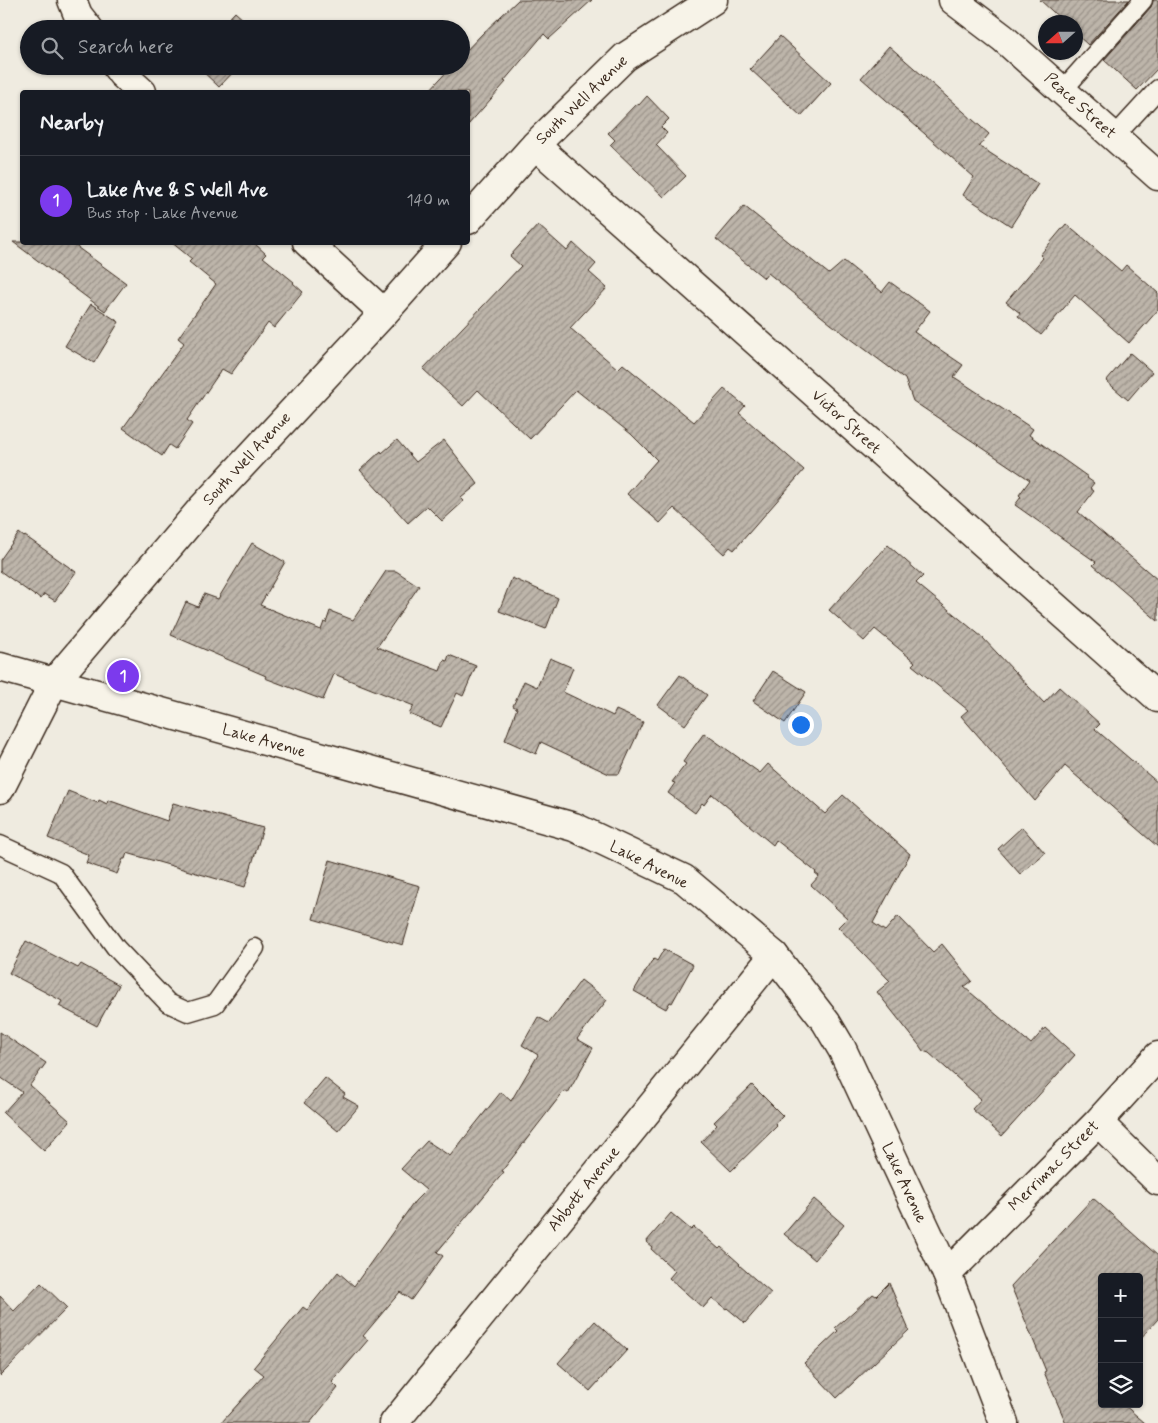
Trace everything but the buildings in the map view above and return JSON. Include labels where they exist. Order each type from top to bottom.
[{"type":"street","points":[[72,0],[82,20]]},
{"type":"street","name":"South Well Avenue","points":[[470,218],[535,145],[625,57],[713,0]]},
{"type":"street","name":"Peace Street","points":[[953,0],[1003,38],[1158,176]]},
{"type":"street","points":[[123,75],[140,90]]},
{"type":"street","name":"Victor Street","points":[[535,145],[1158,698]]},
{"type":"street","points":[[309,245],[384,313]]},
{"type":"street","name":"South Well Avenue","points":[[0,789],[54,682],[202,508],[384,313],[444,245]]},
{"type":"street","name":"Lake Avenue","points":[[0,667],[574,827],[684,879],[774,955],[826,1022],[838,1042],[947,1274],[1004,1423]]},
{"type":"street","name":"Abbott Avenue","points":[[394,1423],[774,955]]},
{"type":"street","name":"Merrimac Street","points":[[947,1274],[1098,1122],[1158,1056]]},
{"type":"street","points":[[1098,1122],[1158,1181]]},
{"type":"lane","points":[[1062,90],[1143,0]]},
{"type":"lane","points":[[1114,136],[1158,89]]},
{"type":"lane","points":[[0,845],[61,873],[116,948],[168,1002],[188,1012],[215,1004],[255,948]]},
{"type":"place","name":"Lake Ave & S Well Ave","points":[[123,676]]}]
